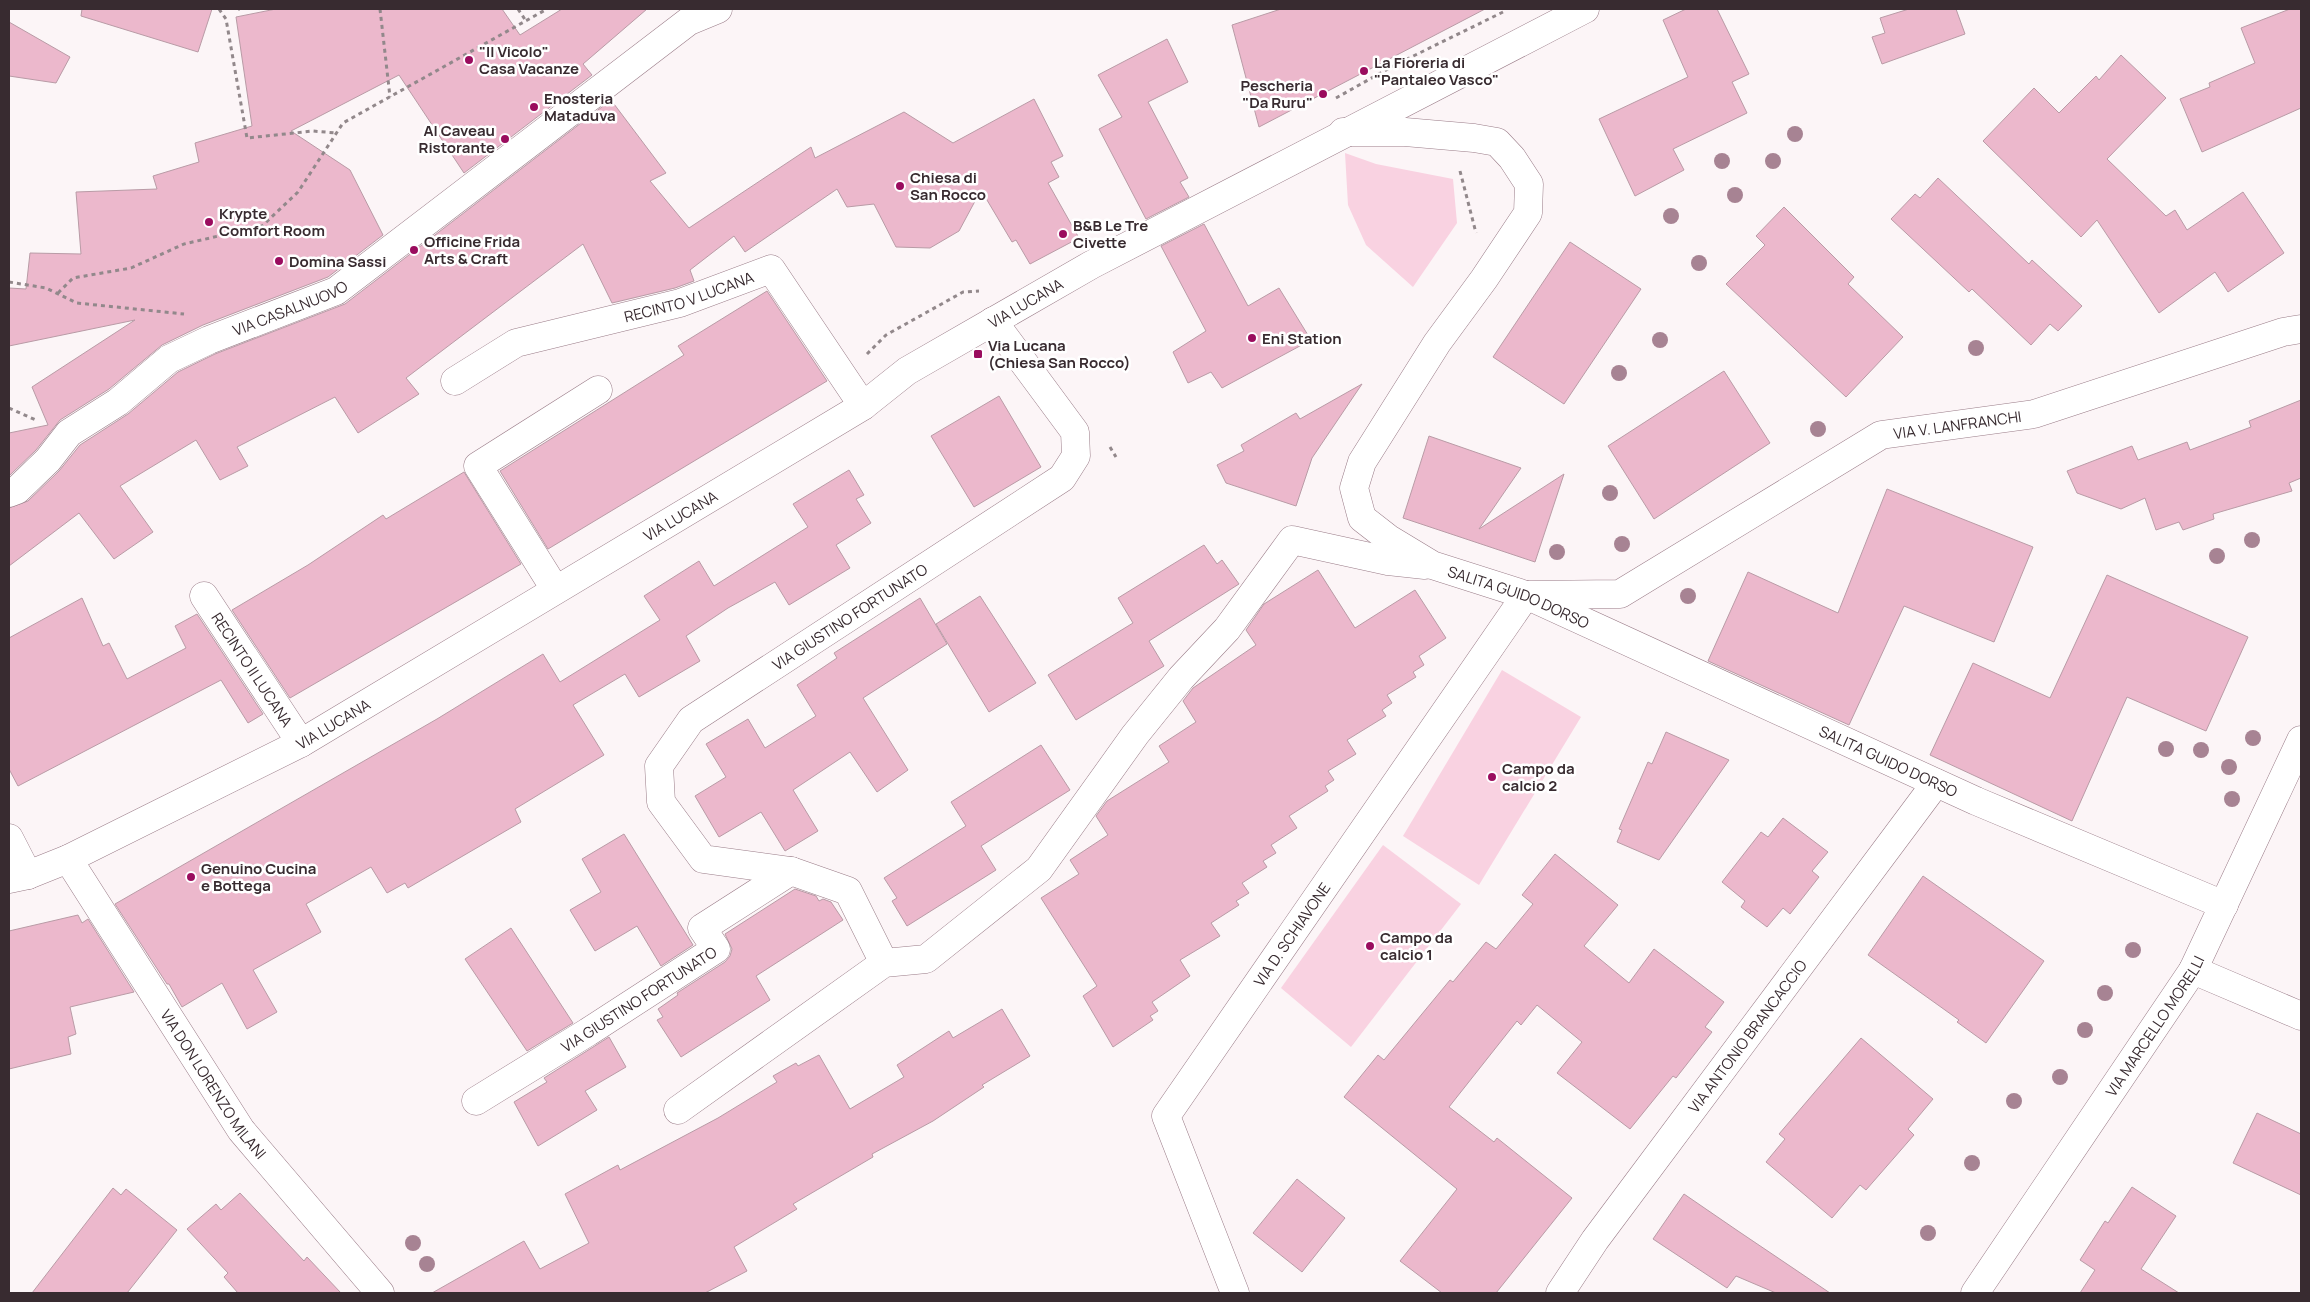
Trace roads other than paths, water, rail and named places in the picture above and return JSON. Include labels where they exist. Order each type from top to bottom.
[{"type":"street","name":"VIA CASALNUOVO","points":[[9,493],[17,490],[48,460],[70,433],[118,402],[169,359],[209,340],[336,291],[689,21],[718,9]]},
{"type":"street","name":"VIA LUCANA","points":[[19,877],[68,860],[301,743],[862,406],[907,371],[1091,265],[1343,132],[1585,9]]},
{"type":"street","name":"SALITA GUIDO DORSO","points":[[1343,132],[1405,132],[1497,142],[1512,158],[1529,184],[1528,213],[1484,280],[1432,351],[1362,462],[1354,488],[1362,518],[1389,539],[1432,565],[1526,595],[1936,782],[2224,905]]},
{"type":"street","name":"RECINTO V LUCANA","points":[[455,381],[516,343],[680,303],[771,269],[862,406]]},
{"type":"street","name":"VIA GIUSTINO FORTUNATO","points":[[884,963],[848,891],[791,871],[703,859],[661,802],[659,766],[691,720],[1062,478],[1076,456],[1075,432],[993,322]]},
{"type":"street","name":"VIA V. LANFRANCHI","points":[[1526,595],[1620,594],[1881,435],[2034,414],[2283,332],[2301,329]]},
{"type":"street","points":[[555,589],[478,466],[598,390]]},
{"type":"street","points":[[678,1110],[884,963],[926,959],[1039,869],[1135,735],[1181,678],[1226,629],[1292,540],[1388,561],[1432,565]]},
{"type":"street","name":"VIA D. SCHIAVONE","points":[[1235,1293],[1166,1116],[1526,595]]},
{"type":"street","name":"RECINTO II LUCANA","points":[[204,596],[301,743]]},
{"type":"street","name":"VIA MARCELLO MORELLI","points":[[1976,1293],[2193,970],[2301,740]]},
{"type":"street","name":"VIA ANTONIO BRANCACCIO","points":[[1560,1293],[1595,1240],[1936,782]]},
{"type":"street","points":[[9,838],[19,877]]},
{"type":"street","name":"VIA DON LORENZO MILANI","points":[[68,860],[241,1130],[380,1293]]},
{"type":"street","name":"VIA GIUSTINO FORTUNATO","points":[[476,1101],[580,1037],[716,949],[702,928],[791,871]]},
{"type":"street","points":[[2193,970],[2301,1016]]},
{"type":"place","name":"\"Il Vicolo\" Casa Vacanze","points":[[469,60]]},
{"type":"place","name":"La Fioreria di \"Pantaleo Vasco\"","points":[[1364,71]]},
{"type":"place","name":"Pescheria \"Da Ruru\"","points":[[1323,94]]},
{"type":"place","name":"Enosteria Mataduva","points":[[534,107]]},
{"type":"place","name":"Al Caveau Ristorante","points":[[505,139]]},
{"type":"place","name":"Chiesa di San Rocco","points":[[900,186]]},
{"type":"place","name":"Krypte Comfort Room","points":[[209,222]]},
{"type":"place","name":"B&B Le Tre Civette","points":[[1063,234]]},
{"type":"place","name":"Officine Frida Arts & Craft","points":[[414,250]]},
{"type":"place","name":"Domina Sassi","points":[[279,261]]},
{"type":"place","name":"Eni Station","points":[[1252,338]]},
{"type":"place","name":"Via Lucana (Chiesa San Rocco)","points":[[978,354]]},
{"type":"place","name":"Campo da calcio 2","points":[[1492,777]]},
{"type":"place","name":"Genuino Cucina e Bottega","points":[[191,877]]},
{"type":"place","name":"Campo da calcio 1","points":[[1370,946]]}]
